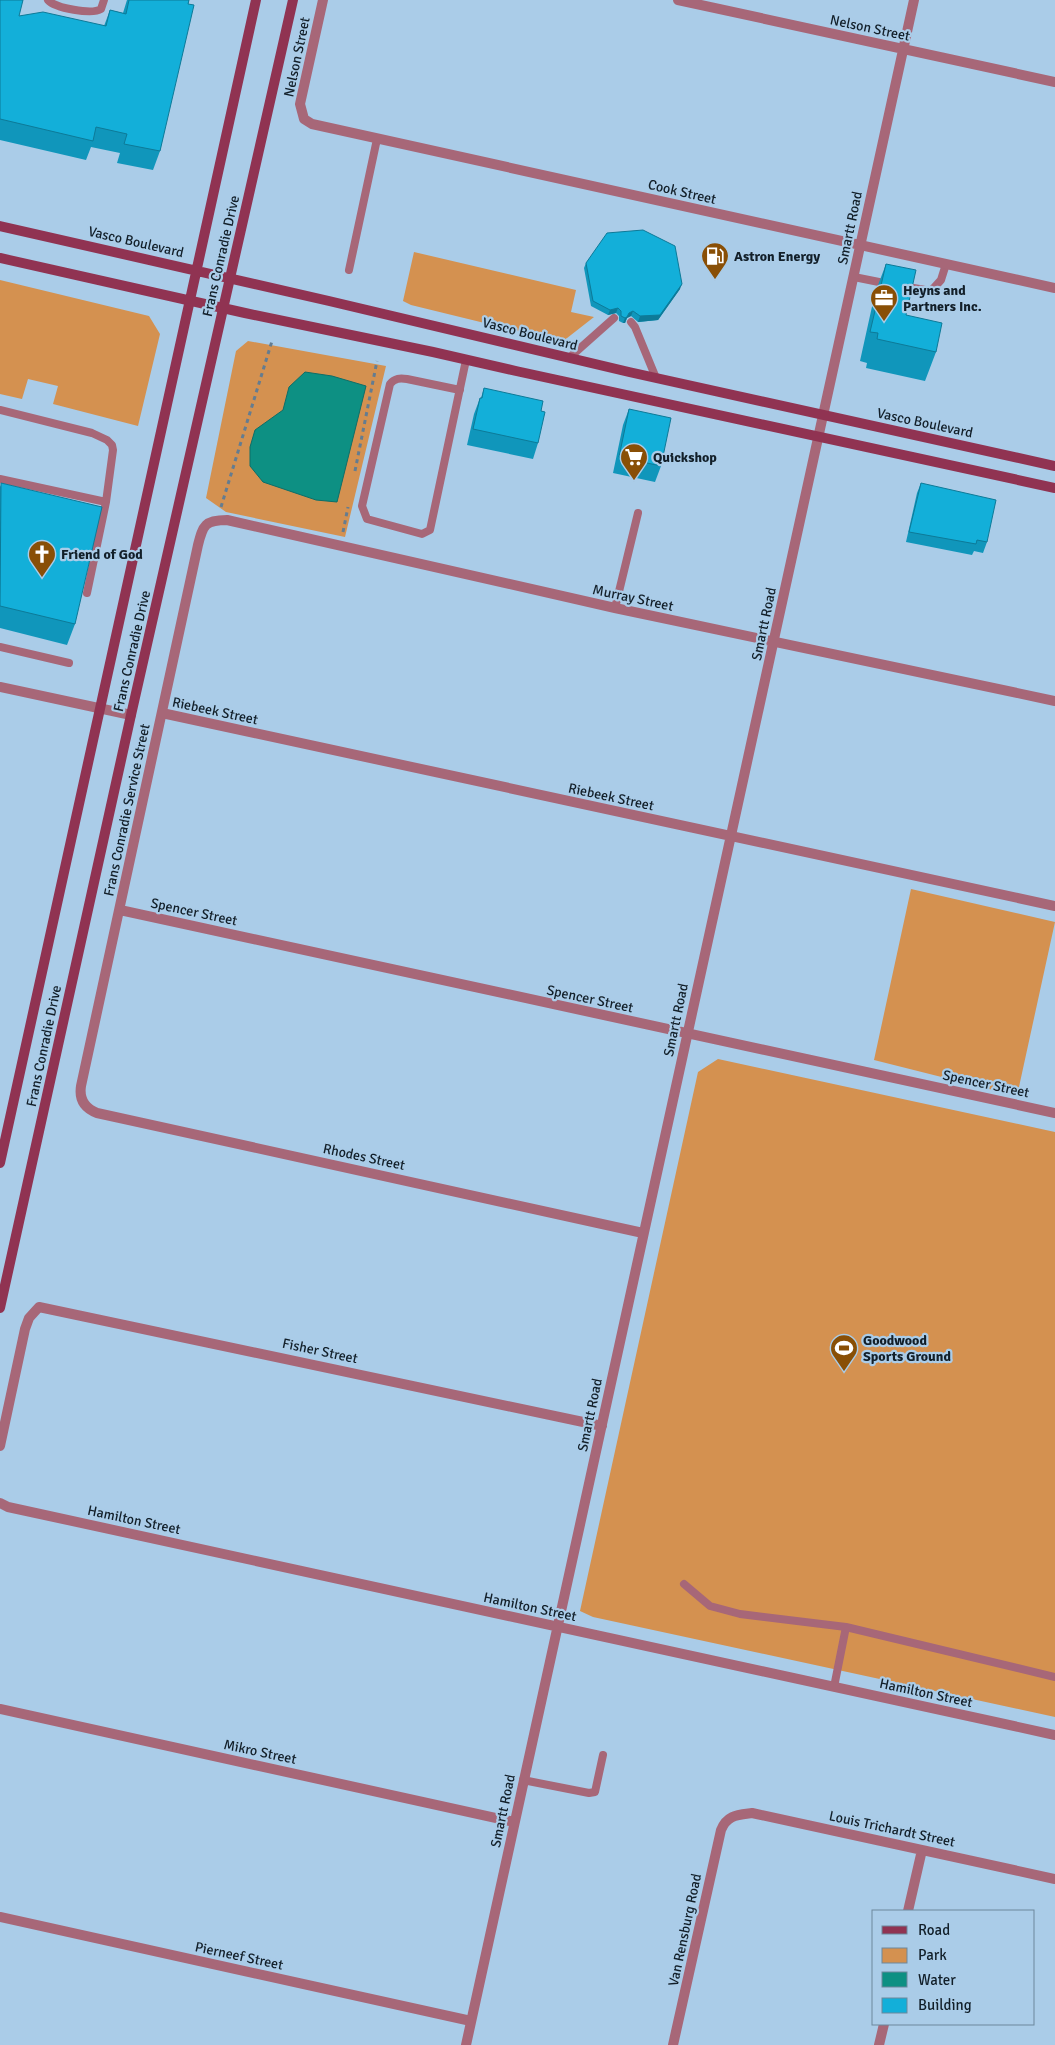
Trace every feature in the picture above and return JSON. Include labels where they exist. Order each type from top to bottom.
[{"type":"main road","name":"Frans Conradie Drive","points":[[0,1163],[255,0]]},
{"type":"main road","name":"Frans Conradie Drive","points":[[0,1308],[131,715],[293,0]]},
{"type":"main road","name":"Vasco Boulevard","points":[[0,226],[197,270],[656,378],[1055,466]]},
{"type":"main road","points":[[0,258],[1055,488]]},
{"type":"street","name":"Nelson Street","points":[[304,119],[301,114],[300,104],[323,0]]},
{"type":"street","name":"Nelson Street","points":[[678,0],[1055,82]]},
{"type":"street","name":"Smartt Road","points":[[466,2045],[914,0]]},
{"type":"street","name":"Cook Street","points":[[304,119],[312,124],[377,139],[1055,288]]},
{"type":"street","name":"Murray Street","points":[[206,524],[217,520],[228,520],[341,544],[615,608],[1055,701]]},
{"type":"street","name":"Frans Conradie Service Street","points":[[82,1103],[81,1086],[198,545],[202,530],[206,524]]},
{"type":"street","points":[[0,687],[131,715]]},
{"type":"street","name":"Riebeek Street","points":[[162,713],[1055,906]]},
{"type":"street","name":"Spencer Street","points":[[120,910],[1055,1113]]},
{"type":"street","name":"Rhodes Street","points":[[82,1103],[86,1108],[97,1113],[643,1232]]},
{"type":"street","name":"Fisher Street","points":[[0,1446],[25,1329],[34,1311],[39,1307],[48,1307],[602,1426]]},
{"type":"street","name":"Hamilton Street","points":[[0,1503],[8,1507],[1055,1735]]},
{"type":"street","name":"Mikro Street","points":[[0,1708],[514,1822]]},
{"type":"street","name":"Louis Trichardt Street","points":[[724,1822],[732,1816],[752,1813],[1055,1879]]},
{"type":"street","name":"Van Rensburg Road","points":[[673,2045],[720,1830],[724,1822]]},
{"type":"street","points":[[908,1910],[922,1850]]},
{"type":"street","name":"Pierneef Street","points":[[0,1917],[471,2021]]},
{"type":"street","points":[[879,2045],[884,2025]]},
{"type":"lane","points":[[48,0],[54,5],[94,12],[101,9],[104,0]]},
{"type":"lane","points":[[349,270],[377,139]]},
{"type":"lane","points":[[854,277],[931,291],[941,280],[946,264]]},
{"type":"lane","points":[[569,358],[614,318]]},
{"type":"lane","points":[[631,322],[635,326],[656,378]]},
{"type":"lane","points":[[460,390],[399,378],[390,384],[362,506],[367,519],[422,534],[430,530],[460,390],[466,360]]},
{"type":"lane","points":[[0,410],[92,432],[112,445],[113,450],[106,502],[87,593]]},
{"type":"lane","points":[[0,478],[106,502]]},
{"type":"lane","points":[[615,608],[638,513]]},
{"type":"lane","points":[[0,647],[69,663]]},
{"type":"lane","points":[[684,1584],[710,1606],[733,1612],[846,1627],[1055,1677]]},
{"type":"lane","points":[[834,1687],[846,1627]]},
{"type":"lane","points":[[524,1780],[595,1792],[603,1756]]},
{"type":"path","points":[[217,520],[272,341]]},
{"type":"path","points":[[354,477],[377,361]]},
{"type":"path","points":[[341,544],[348,506]]},
{"type":"green space","points":[[414,252],[576,290],[571,312],[594,317],[562,342],[411,305],[403,301]]},
{"type":"green space","points":[[0,280],[149,316],[160,334],[138,426],[53,404],[58,386],[28,379],[22,399],[0,394]]},
{"type":"green space","points":[[248,341],[386,366],[345,537],[226,512],[206,498],[236,351]]},
{"type":"green space","points":[[911,889],[1055,922],[1017,1096],[874,1060]]},
{"type":"green space","name":"Goodwood Sports Ground","points":[[718,1059],[1055,1132],[1055,1717],[593,1617],[580,1611],[698,1072]]},
{"type":"water","points":[[305,372],[332,376],[366,386],[337,502],[316,500],[263,482],[250,466],[250,447],[255,430],[283,410],[289,387]]},
{"type":"building","points":[[0,0],[23,0],[19,16],[43,12],[106,26],[110,10],[126,14],[129,0],[189,0],[188,4],[194,5],[160,151],[124,144],[127,134],[96,127],[93,141],[0,119]]},
{"type":"building","points":[[643,230],[675,246],[682,284],[660,315],[640,316],[633,311],[625,318],[621,316],[621,311],[618,308],[610,310],[593,301],[586,263],[607,233]]},
{"type":"building","points":[[886,264],[916,270],[906,315],[942,323],[936,352],[877,339],[878,333],[870,332]]},
{"type":"building","points":[[484,388],[543,401],[541,411],[545,412],[538,443],[473,429]]},
{"type":"building","points":[[629,409],[671,418],[661,466],[619,457]]},
{"type":"building","name":"Friend of God","points":[[1,483],[102,507],[75,624],[0,606]]},
{"type":"building","points":[[921,483],[996,500],[987,542],[977,540],[976,544],[909,532]]},
{"type":"place","name":"Astron Energy","points":[[715,280]]},
{"type":"place","name":"Heyns and Partners Inc.","points":[[884,322]]},
{"type":"place","name":"Quickshop","points":[[634,481]]},
{"type":"place","name":"Friend of God","points":[[42,578]]},
{"type":"place","name":"Goodwood Sports Ground","points":[[844,1372]]}]
